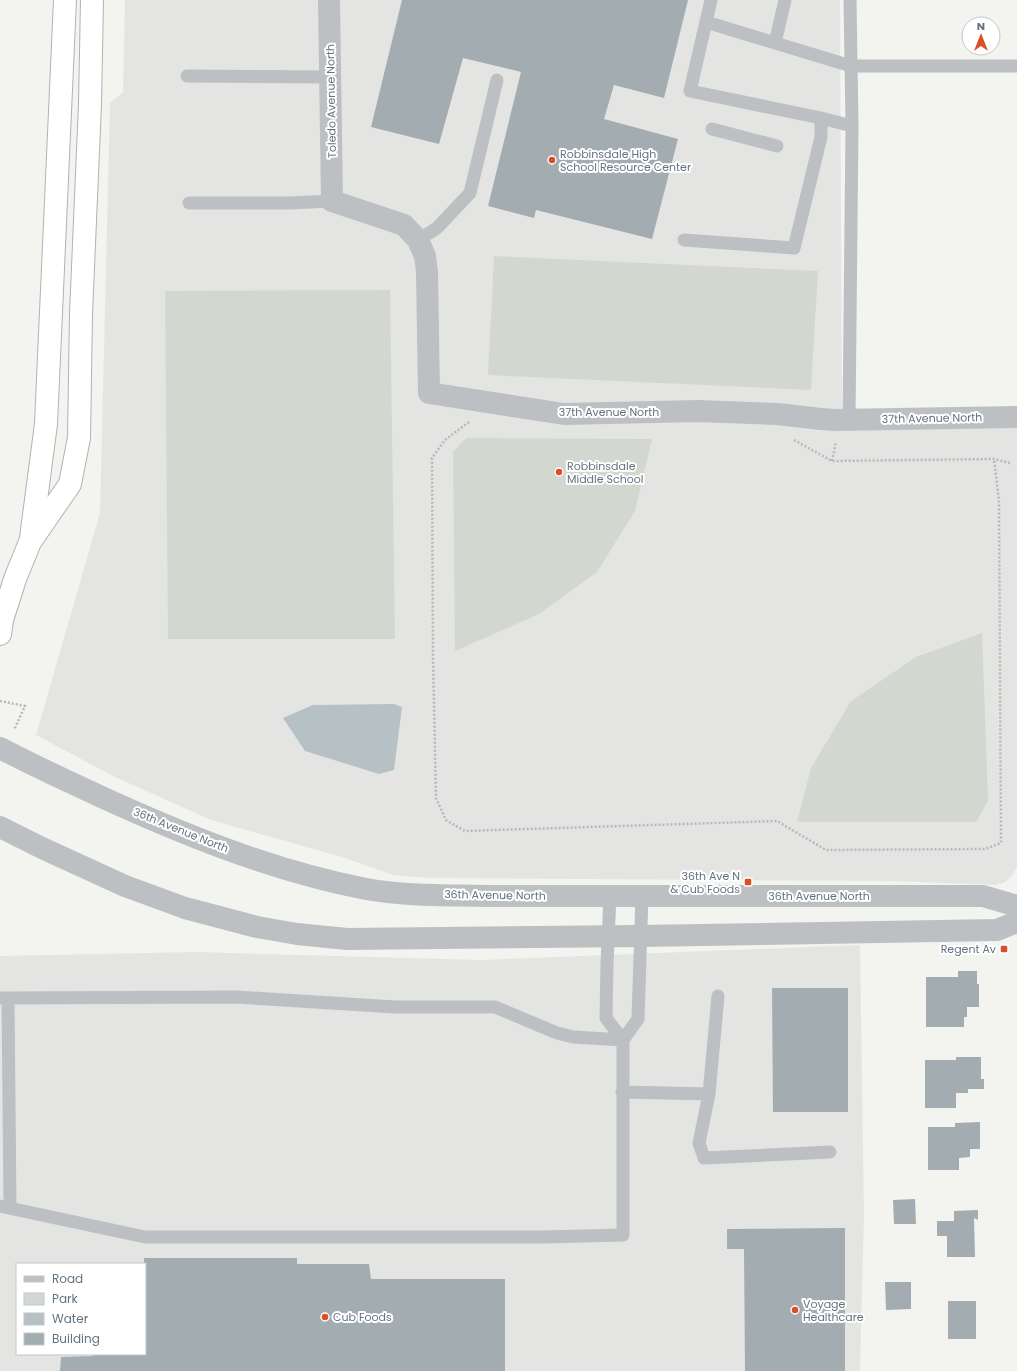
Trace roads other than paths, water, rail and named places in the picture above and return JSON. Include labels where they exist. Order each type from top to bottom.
[{"type":"highway","points":[[30,542],[46,424],[65,0]]},
{"type":"highway","points":[[0,634],[2,620],[15,579],[30,542],[70,484],[79,438],[81,314],[90,104],[92,0]]},
{"type":"street","name":"Toledo Avenue North","points":[[329,0],[332,201]]},
{"type":"street","name":"37th Avenue North","points":[[332,201],[404,224],[418,240],[425,256],[428,272],[429,393],[564,414],[698,411],[777,414],[821,419],[843,428],[1017,416]]},
{"type":"street","name":"36th Avenue North","points":[[0,748],[68,782],[216,846],[293,870],[367,889],[407,894],[486,896],[983,896],[1017,906]]},
{"type":"street","points":[[0,827],[125,886],[185,908],[257,927],[297,934],[348,939],[997,930],[1017,922]]},
{"type":"lane","points":[[711,0],[690,91],[821,118],[852,126]]},
{"type":"lane","points":[[775,43],[785,0]]},
{"type":"lane","points":[[843,428],[852,126],[850,0]]},
{"type":"lane","points":[[706,22],[851,66],[1017,66]]},
{"type":"lane","points":[[187,76],[330,77]]},
{"type":"lane","points":[[418,240],[438,228],[470,194],[497,80]]},
{"type":"lane","points":[[684,240],[794,248],[821,137],[821,118]]},
{"type":"lane","points":[[712,129],[777,146]]},
{"type":"lane","points":[[189,202],[290,203],[332,201]]},
{"type":"lane","points":[[623,1040],[573,1037],[557,1033],[495,1008],[395,1008],[236,997],[4,998],[5,1207],[145,1237],[544,1237],[623,1235],[623,1040],[638,1019],[642,895]]},
{"type":"lane","points":[[610,896],[606,1018],[623,1040]]},
{"type":"lane","points":[[718,996],[709,1094],[699,1143],[704,1158],[830,1152]]},
{"type":"lane","points":[[622,1092],[709,1094]]},
{"type":"water","points":[[394,704],[402,707],[394,770],[379,774],[305,751],[283,718],[313,705]]},
{"type":"place","name":"Robbinsdale High School Resource Center","points":[[552,160]]},
{"type":"place","name":"Robbinsdale Middle School","points":[[559,472]]},
{"type":"place","name":"36th Ave N & Cub Foods","points":[[748,882]]},
{"type":"place","name":"Regent Av","points":[[1004,949]]},
{"type":"place","name":"Voyage Healthcare","points":[[795,1310]]},
{"type":"place","name":"Cub Foods","points":[[325,1317]]}]
